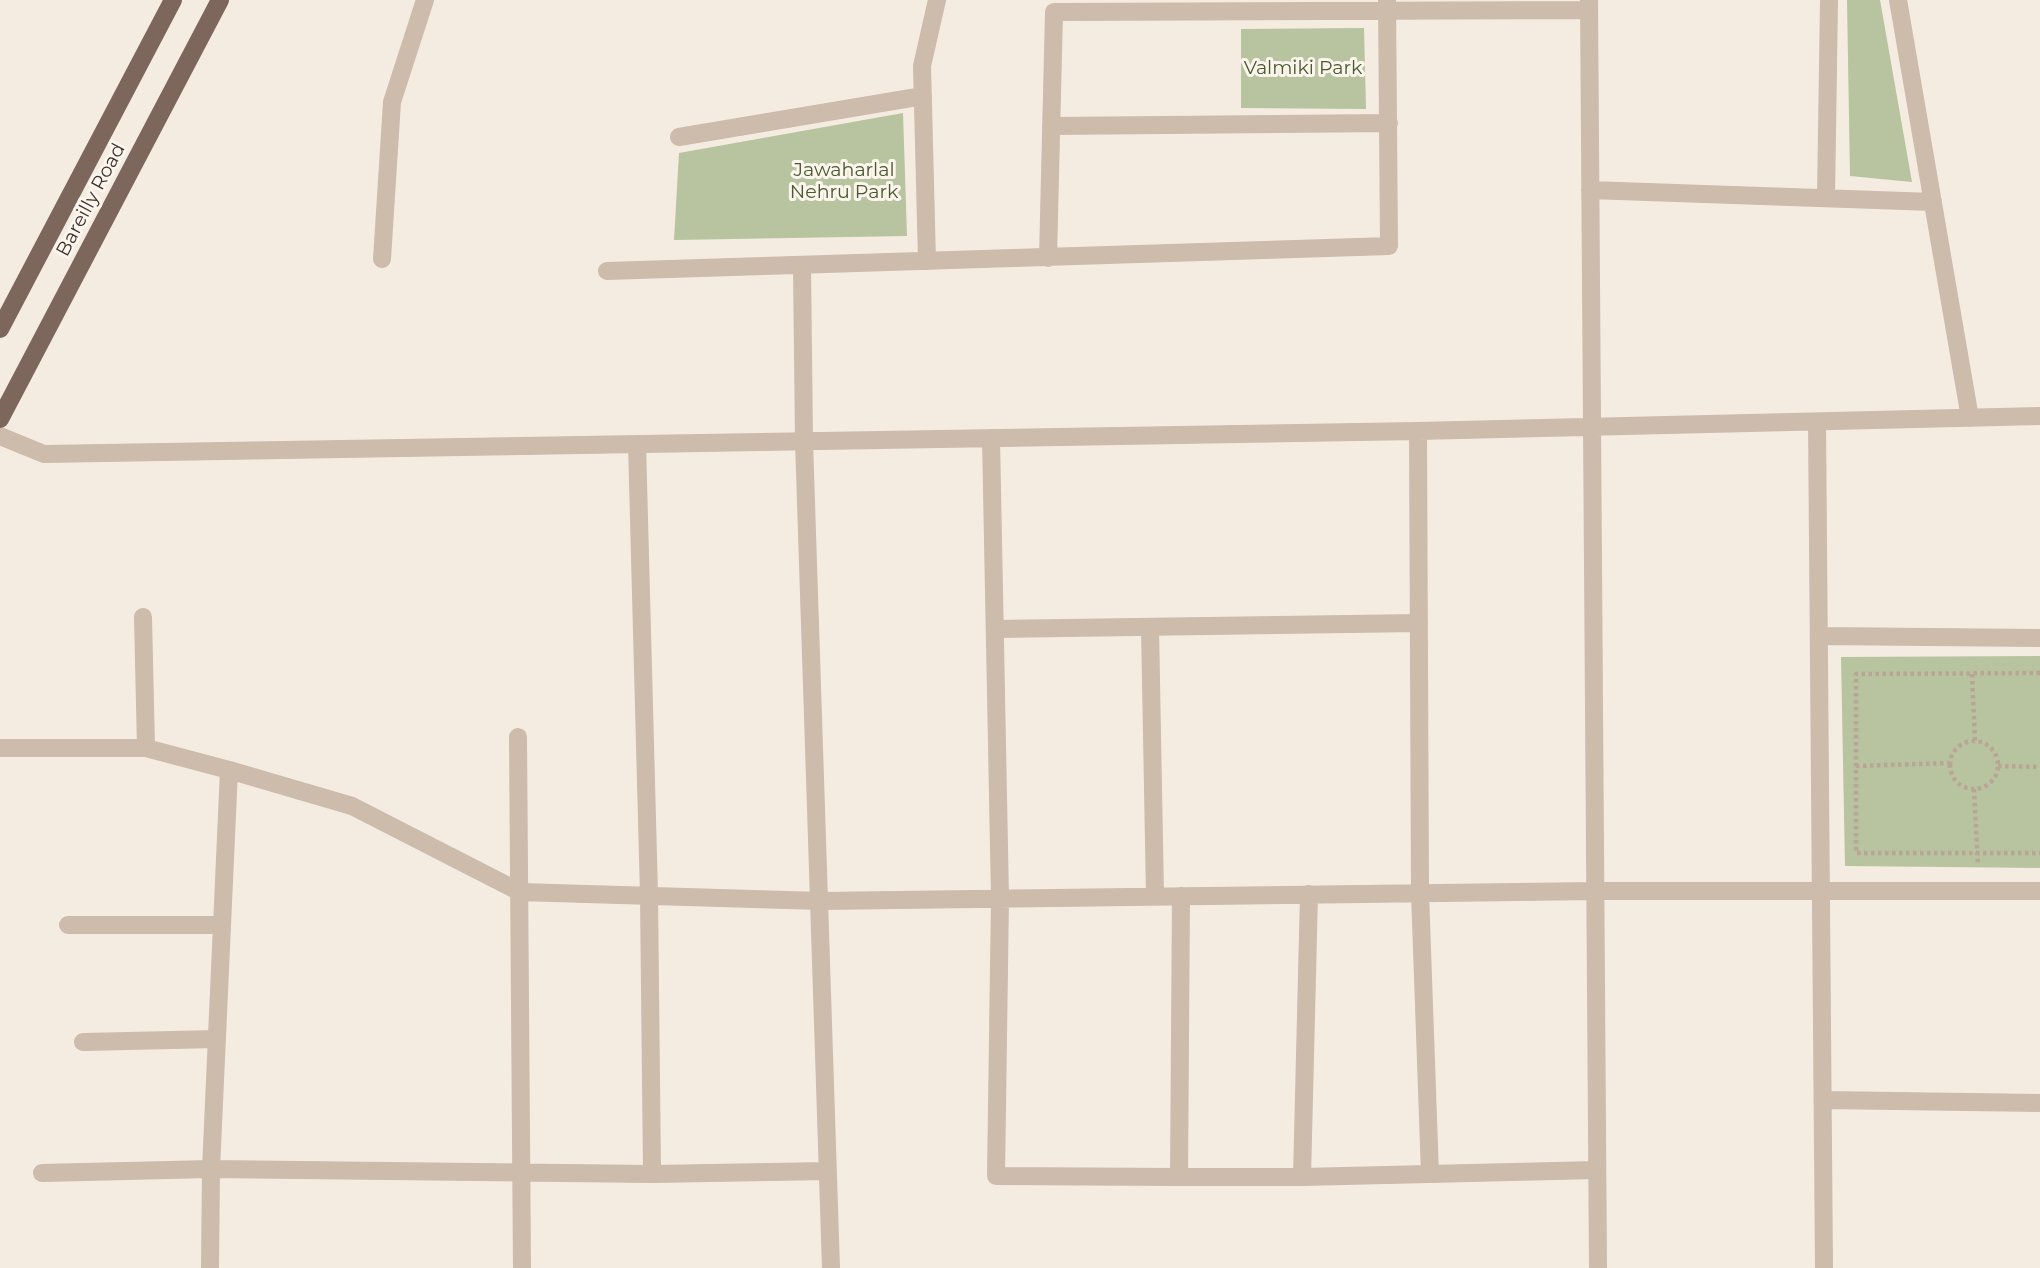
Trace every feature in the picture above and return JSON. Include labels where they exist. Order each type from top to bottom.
[{"type":"main road","name":"Bareilly Road","points":[[0,329],[173,0]]},
{"type":"main road","name":"Bareilly Road","points":[[0,419],[220,0]]},
{"type":"street","points":[[382,259],[392,102],[425,0]]},
{"type":"street","points":[[926,261],[922,66],[937,0]]},
{"type":"street","points":[[1826,198],[1829,0]]},
{"type":"street","points":[[1898,0],[1970,418]]},
{"type":"street","points":[[607,271],[1390,246],[1387,5]]},
{"type":"street","points":[[1048,258],[1054,6],[1589,5],[1598,1268]]},
{"type":"street","points":[[679,137],[923,96]]},
{"type":"street","points":[[1051,126],[1388,123]]},
{"type":"street","points":[[1590,190],[1933,202]]},
{"type":"street","points":[[802,265],[804,441],[831,1268]]},
{"type":"street","points":[[0,436],[44,454],[1591,428],[2040,416]]},
{"type":"street","points":[[1817,422],[1824,1268]]},
{"type":"street","points":[[1418,431],[1420,893],[1430,1174]]},
{"type":"street","points":[[991,438],[1000,898],[996,1176],[1302,1177],[1597,1170]]},
{"type":"street","points":[[637,444],[649,894],[652,1174]]},
{"type":"street","points":[[143,617],[146,748]]},
{"type":"street","points":[[995,629],[1419,623]]},
{"type":"street","points":[[1150,627],[1155,896]]},
{"type":"street","points":[[1819,636],[2040,638]]},
{"type":"street","points":[[518,737],[522,1268]]},
{"type":"street","points":[[0,748],[146,748],[229,770],[352,806],[520,891],[820,901],[1595,891],[2040,891]]},
{"type":"street","points":[[210,1268],[211,1169],[229,770]]},
{"type":"street","points":[[1302,1177],[1309,894]]},
{"type":"street","points":[[1179,1177],[1181,896]]},
{"type":"street","points":[[68,925],[222,925]]},
{"type":"street","points":[[83,1042],[217,1039]]},
{"type":"street","points":[[1823,1100],[2040,1103]]},
{"type":"street","points":[[42,1173],[211,1169],[652,1174],[828,1171]]},
{"type":"path","points":[[2040,673],[1856,674],[1856,853],[2040,853]]},
{"type":"path","points":[[1972,674],[1975,741]]},
{"type":"path","points":[[1975,741],[1993,749],[1998,766],[1989,784],[1975,789],[1959,784],[1954,778],[1950,763],[1956,749],[1975,741]]},
{"type":"path","points":[[1856,766],[1950,763]]},
{"type":"path","points":[[1998,766],[2040,767]]},
{"type":"path","points":[[1975,789],[1979,891]]},
{"type":"green space","points":[[1847,0],[1880,0],[1912,182],[1850,176]]},
{"type":"green space","name":"Valmiki Park","points":[[1364,28],[1366,109],[1241,108],[1241,29]]},
{"type":"green space","name":"Jawaharlal Nehru Park","points":[[903,113],[907,236],[674,240],[679,153]]},
{"type":"green space","points":[[2040,656],[2040,868],[1845,866],[1841,657]]}]
